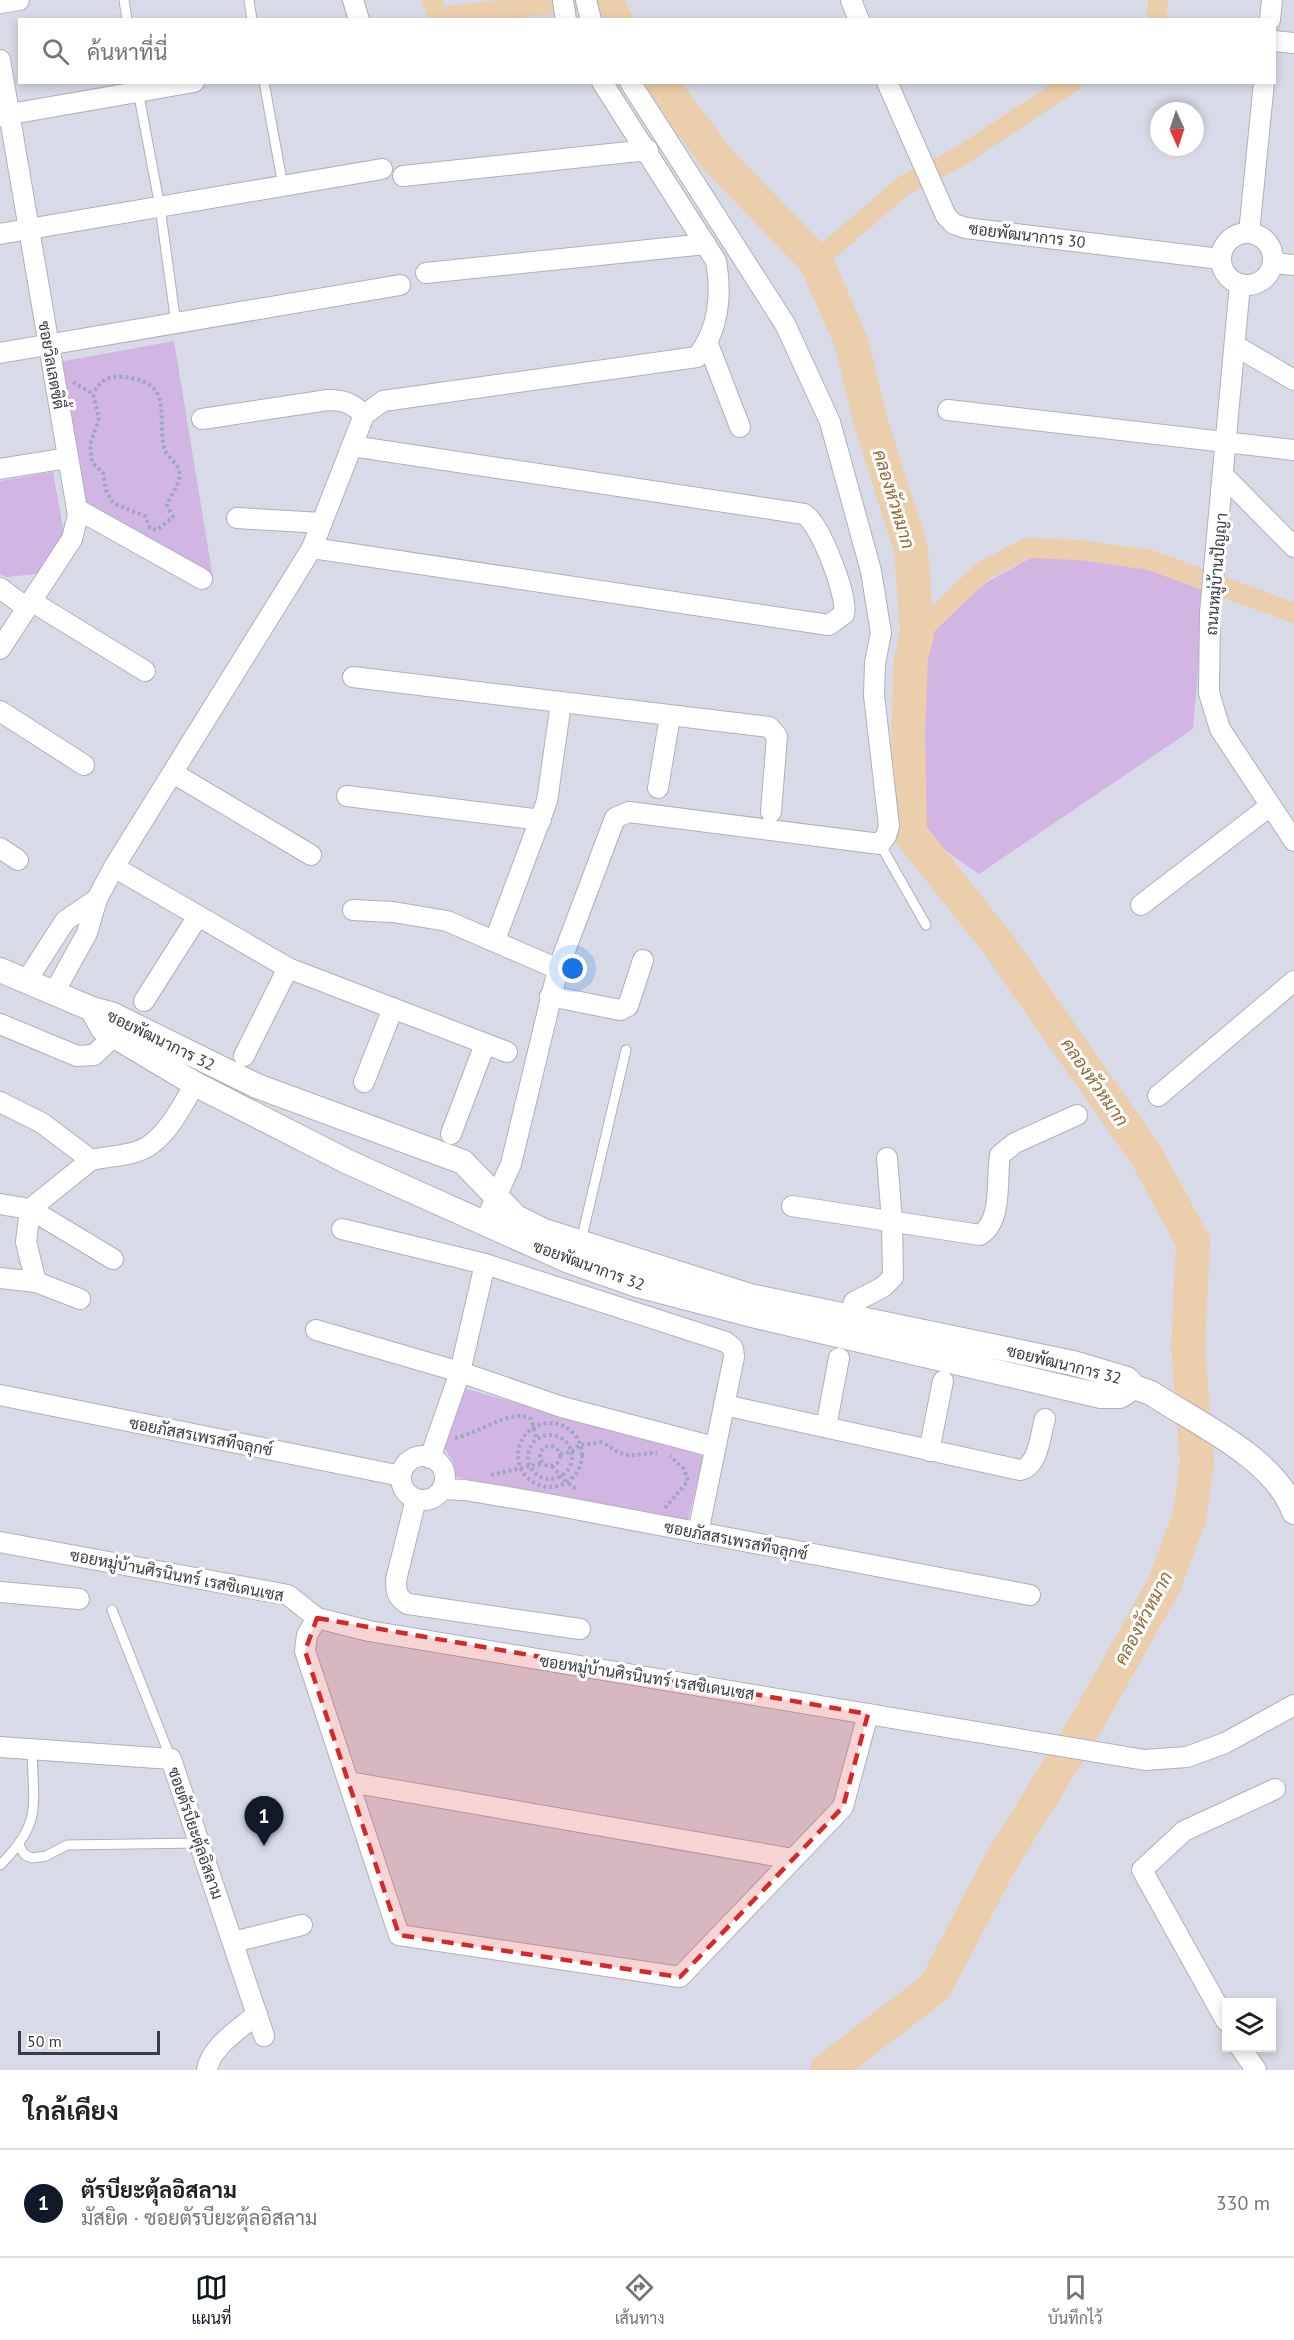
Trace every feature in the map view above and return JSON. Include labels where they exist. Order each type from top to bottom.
[{"type":"street","points":[[0,3],[19,0]]},
{"type":"street","points":[[353,0],[358,18]]},
{"type":"street","points":[[563,0],[566,18]]},
{"type":"street","points":[[586,0],[590,18]]},
{"type":"street","points":[[851,0],[858,18]]},
{"type":"street","points":[[1270,18],[1272,0]]},
{"type":"street","points":[[1276,41],[1294,43]]},
{"type":"street","name":"ซอยวิลเลตซิตี้","points":[[0,60],[5,115],[29,229],[77,509],[77,527],[72,539],[0,649]]},
{"type":"street","points":[[5,115],[137,87],[171,84]]},
{"type":"street","points":[[55,991],[90,927],[97,899],[114,867],[312,548],[364,415],[383,401],[697,357],[708,344],[720,286],[716,261],[648,150],[603,84]]},
{"type":"street","points":[[484,1224],[511,1164],[558,969],[615,818],[621,813],[629,812],[880,844],[886,836],[889,825],[874,695],[874,663],[881,633],[864,545],[830,422],[785,324],[631,84]]},
{"type":"street","name":"ซอยพัฒนาการ 30","points":[[888,84],[946,216],[954,224],[966,228],[1220,259]]},
{"type":"street","points":[[1249,233],[1264,84]]},
{"type":"street","points":[[403,176],[648,150]]},
{"type":"street","points":[[0,234],[382,169]]},
{"type":"street","points":[[1249,233],[1257,235],[1270,246],[1273,263],[1264,278],[1257,283],[1240,284],[1226,275],[1220,259],[1226,243],[1232,237],[1249,233]]},
{"type":"street","points":[[426,273],[706,244]]},
{"type":"street","points":[[1273,263],[1294,265]]},
{"type":"street","name":"ถนนหมู่บ้านปัญญา","points":[[1240,284],[1228,442],[1210,613],[1209,693],[1220,729],[1294,841]]},
{"type":"street","points":[[0,353],[51,355],[176,324],[400,285]]},
{"type":"street","points":[[708,344],[740,427]]},
{"type":"street","points":[[1236,346],[1294,380]]},
{"type":"street","points":[[202,419],[328,400],[343,400],[353,404],[364,415]]},
{"type":"street","points":[[948,410],[1294,450]]},
{"type":"street","points":[[312,548],[829,625],[844,614],[844,599],[817,526],[804,514],[352,446]]},
{"type":"street","points":[[0,469],[68,458]]},
{"type":"street","points":[[1224,476],[1294,548]]},
{"type":"street","points":[[77,509],[202,579]]},
{"type":"street","points":[[237,518],[322,523]]},
{"type":"street","points":[[0,588],[145,671]]},
{"type":"street","points":[[353,677],[773,729],[777,736],[771,813]]},
{"type":"street","points":[[495,940],[550,791],[561,703]]},
{"type":"street","points":[[0,711],[84,765]]},
{"type":"street","points":[[658,788],[670,716]]},
{"type":"street","points":[[173,773],[311,855]]},
{"type":"street","points":[[347,796],[541,820]]},
{"type":"street","points":[[1141,905],[1270,806]]},
{"type":"street","points":[[0,848],[18,860]]},
{"type":"street","points":[[114,867],[288,968],[507,1052]]},
{"type":"street","points":[[27,980],[65,921],[97,899]]},
{"type":"street","points":[[353,910],[393,912],[447,921],[558,969]]},
{"type":"street","points":[[144,1001],[198,916]]},
{"type":"street","points":[[550,996],[620,1010],[628,1006],[643,960]]},
{"type":"street","points":[[244,1056],[288,968]]},
{"type":"street","name":"ซอยพัฒนาการ 32","points":[[0,970],[55,991],[92,1009],[111,1014],[257,1086],[463,1162],[485,1182],[516,1217],[544,1231],[750,1296],[1073,1363],[1127,1379],[1256,1461],[1276,1478],[1294,1512]]},
{"type":"street","points":[[1158,1096],[1294,981]]},
{"type":"street","points":[[364,1082],[393,1008]]},
{"type":"street","name":"ซอยพัฒนาการ 32","points":[[92,1009],[103,1029],[195,1084],[348,1162],[569,1261],[637,1285],[752,1316],[1101,1396],[1120,1396],[1143,1390]]},
{"type":"street","points":[[0,1024],[77,1056],[94,1055],[114,1036]]},
{"type":"street","points":[[451,1134],[485,1044]]},
{"type":"street","points":[[36,1282],[26,1242],[30,1209],[91,1160],[133,1152],[150,1145],[178,1112],[195,1084]]},
{"type":"street","points":[[0,1102],[42,1123],[91,1160]]},
{"type":"street","points":[[792,1206],[980,1235],[990,1229],[995,1216],[1000,1155],[1015,1143],[1077,1115]]},
{"type":"street","points":[[849,1318],[854,1302],[883,1287],[893,1277],[892,1221],[887,1158]]},
{"type":"street","points":[[0,1204],[30,1209],[113,1259]]},
{"type":"street","points":[[342,1229],[485,1264],[726,1342],[733,1348],[734,1357],[698,1533]]},
{"type":"street","points":[[442,1489],[443,1471],[433,1449],[459,1372],[485,1264]]},
{"type":"street","points":[[0,1278],[36,1282],[80,1299]]},
{"type":"street","points":[[316,1330],[459,1372],[562,1407],[714,1447]]},
{"type":"street","points":[[826,1427],[839,1358]]},
{"type":"street","points":[[929,1451],[943,1381]]},
{"type":"street","name":"ซอยภัสสรเพรสทีจลุกซ์","points":[[0,1395],[401,1476]]},
{"type":"street","points":[[724,1405],[1009,1469],[1027,1469],[1033,1462],[1045,1419]]},
{"type":"street","points":[[433,1449],[411,1460],[401,1476],[404,1490],[416,1499],[396,1580],[396,1591],[400,1600],[408,1604],[580,1629]]},
{"type":"street","name":"ซอยภัสสรเพรสทีจลุกซ์","points":[[416,1499],[430,1499],[442,1489],[465,1490],[1030,1595]]},
{"type":"street","name":"ซอยหมู่บ้านศิรนินทร์ เรสซิเดนเซส","points":[[0,1542],[288,1595],[317,1618],[369,1631],[1145,1760],[1187,1757],[1226,1743],[1294,1705]]},
{"type":"street","points":[[0,1592],[79,1599]]},
{"type":"street","points":[[317,1618],[307,1635],[305,1651],[399,1935],[680,1977],[843,1807],[868,1714]]},
{"type":"street","name":"ซอยตัรบียะตุ้ลอิสลาม","points":[[0,1748],[171,1759],[264,2036]]},
{"type":"street","points":[[349,1782],[793,1859]]},
{"type":"street","points":[[1222,2012],[1142,1870],[1184,1831],[1275,1790]]},
{"type":"street","points":[[233,1942],[302,1925]]},
{"type":"street","points":[[207,2070],[213,2056],[224,2043],[257,2014]]},
{"type":"street","points":[[1244,2052],[1256,2070]]},
{"type":"lane","points":[[124,0],[127,18]]},
{"type":"lane","points":[[249,0],[252,18]]},
{"type":"lane","points":[[264,84],[283,186]]},
{"type":"lane","points":[[137,87],[160,207],[176,324]]},
{"type":"lane","points":[[880,844],[926,925]]},
{"type":"lane","points":[[581,1244],[626,1050]]},
{"type":"lane","points":[[112,1610],[171,1759]]},
{"type":"lane","points":[[0,1865],[20,1846],[31,1824],[32,1749]]},
{"type":"lane","points":[[20,1846],[25,1855],[32,1858],[46,1856],[67,1845],[199,1843]]},
{"type":"path","points":[[51,355],[67,378],[93,394],[99,418],[90,445],[92,462],[103,473],[106,490],[113,503],[145,516],[150,528],[157,530],[173,517],[167,505],[178,483],[179,470],[164,450],[162,400],[154,388],[125,377],[111,376],[97,386],[93,394]]},
{"type":"path","points":[[433,1449],[489,1428],[511,1415],[525,1415],[531,1419],[537,1439]]},
{"type":"path","points":[[553,1424],[563,1426],[572,1432],[580,1445],[582,1461],[578,1471],[566,1482],[553,1487],[542,1486],[532,1482],[521,1468],[518,1455],[520,1445],[535,1428],[553,1424]]},
{"type":"path","points":[[543,1436],[558,1436],[569,1445],[571,1452],[569,1467],[561,1475],[545,1478],[530,1466],[529,1450],[537,1439],[543,1436]]},
{"type":"path","points":[[560,1454],[571,1452],[580,1445],[602,1442],[622,1455],[638,1457],[654,1453],[670,1456],[684,1469],[688,1481],[681,1492],[663,1509]]},
{"type":"path","points":[[543,1463],[541,1454],[547,1447],[553,1447],[560,1454]]},
{"type":"path","points":[[552,1466],[558,1463],[560,1454]]},
{"type":"path","points":[[465,1490],[483,1477],[543,1463],[552,1466],[566,1482],[582,1492]]},
{"type":"highlighted area","points":[[317,1618],[868,1714],[843,1807],[680,1977],[399,1935],[305,1651]]},
{"type":"shaded area","points":[[0,0],[1294,0],[1294,2070],[0,2070]]},
{"type":"shaded area","points":[[174,341],[213,578],[82,505],[54,363]]},
{"type":"shaded area","points":[[53,472],[64,533],[37,574],[6,577],[0,574],[0,481]]},
{"type":"shaded area","points":[[1047,549],[1206,580],[1193,729],[979,874],[922,834],[908,733],[925,627],[989,581]]},
{"type":"shaded area","points":[[463,1388],[704,1456],[687,1524],[456,1477],[453,1462],[443,1446]]},
{"type":"waterway","points":[[432,0],[438,17],[587,0]]},
{"type":"waterway","name":"คลองหัวหมาก","points":[[605,0],[615,18]]},
{"type":"waterway","points":[[1156,18],[1158,0]]},
{"type":"waterway","name":"คลองหัวหมาก","points":[[661,84],[718,160],[816,261],[852,344],[870,420],[911,549],[917,634],[911,657],[908,733],[910,833],[998,944],[1146,1155],[1193,1242],[1188,1347],[1197,1463],[1189,1518],[1164,1585],[1086,1724],[1000,1863],[935,1987],[827,2070]]},
{"type":"waterway","points":[[816,261],[903,186],[959,157],[1069,84]]},
{"type":"waterway","points":[[917,634],[983,571],[1027,548],[1080,550],[1150,560],[1294,613]]},
{"type":"place","name":"ตัรบียะตุ้ลอิสลาม","points":[[264,1846]]}]
